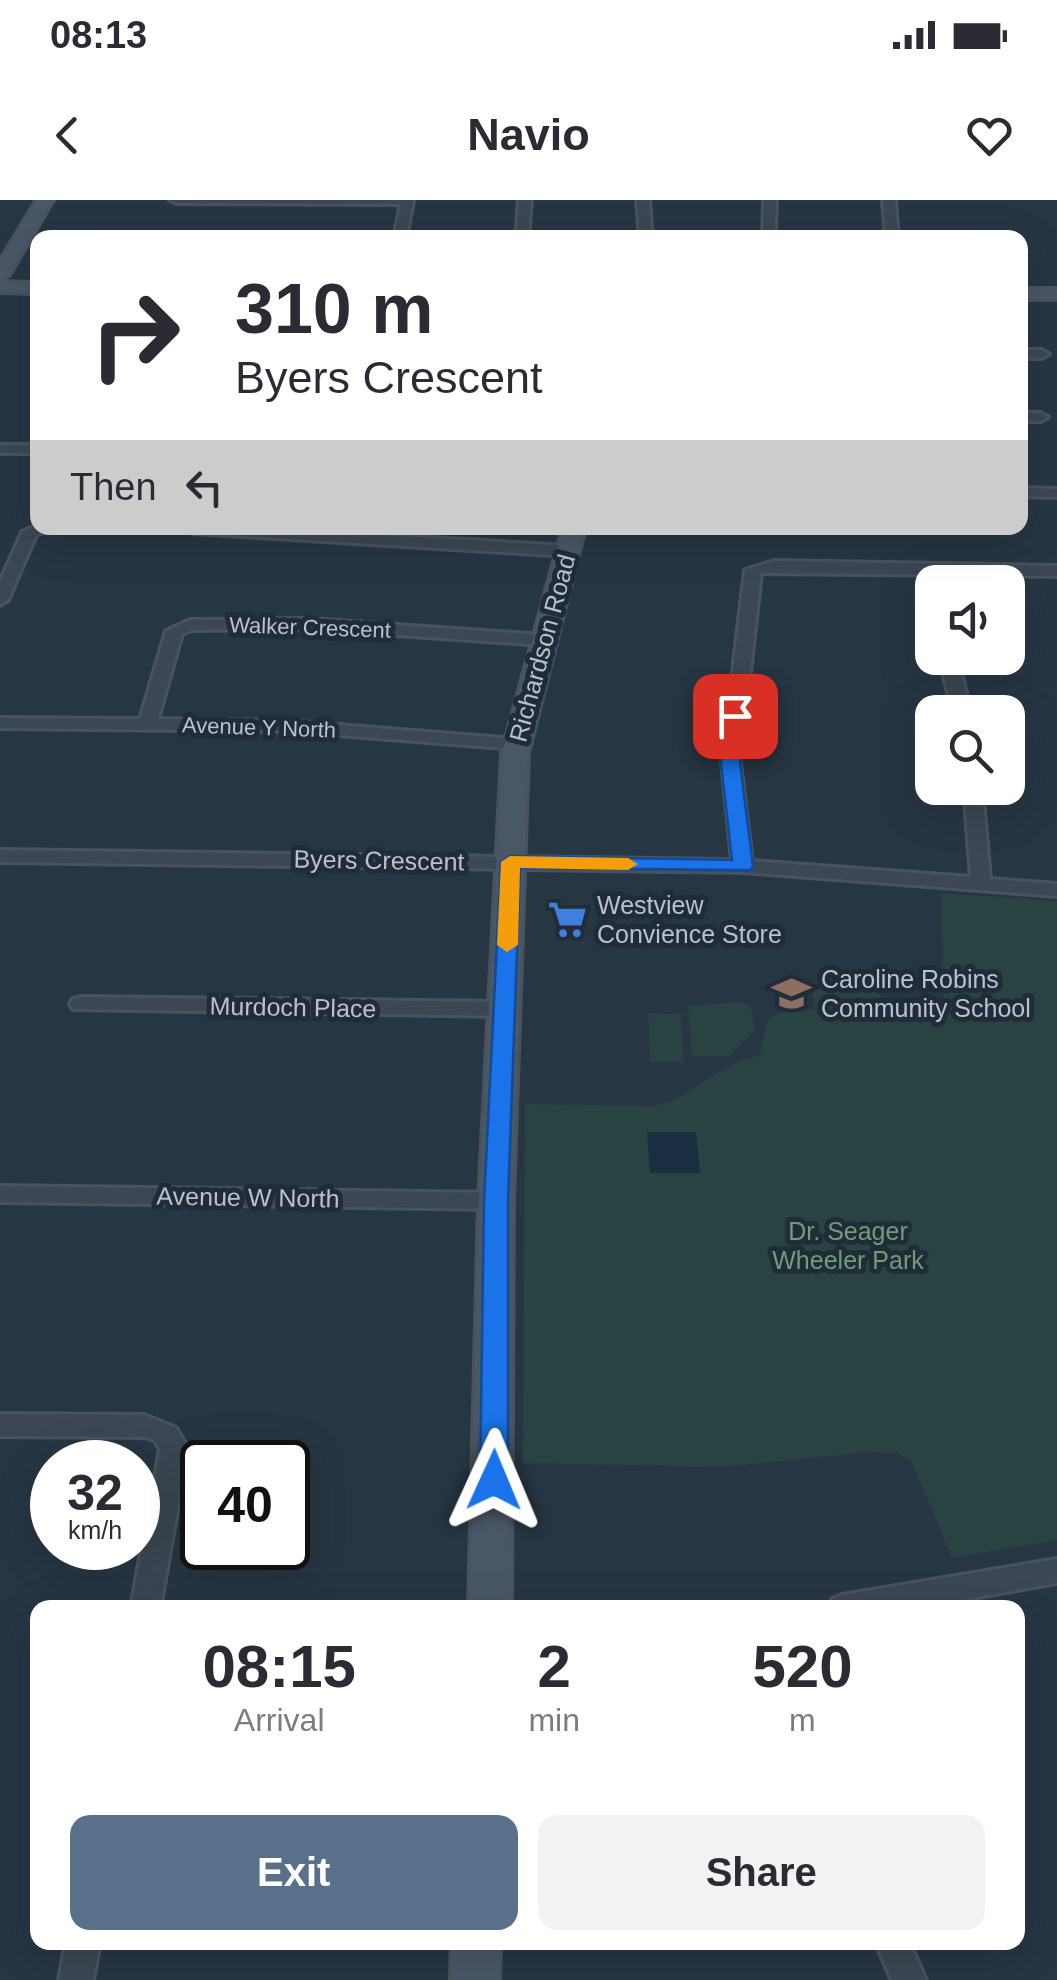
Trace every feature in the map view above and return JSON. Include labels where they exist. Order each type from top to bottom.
[{"type":"street","points":[[0,275],[45,200]]},
{"type":"street","points":[[176,200],[407,201],[402,230]]},
{"type":"street","points":[[523,230],[525,200]]},
{"type":"street","points":[[644,200],[646,230]]},
{"type":"street","points":[[769,230],[770,200]]},
{"type":"street","points":[[889,200],[891,230]]},
{"type":"street","points":[[0,287],[30,288]]},
{"type":"street","points":[[1028,294],[1057,294]]},
{"type":"street","points":[[1028,354],[1042,354]]},
{"type":"street","points":[[1028,417],[1041,418]]},
{"type":"street","points":[[0,449],[30,449]]},
{"type":"street","points":[[1028,492],[1057,493]]},
{"type":"street","points":[[0,600],[30,532]]},
{"type":"street","points":[[434,535],[571,539]]},
{"type":"street","name":"Richardson Road","points":[[490,1600],[496,1201],[517,744],[571,539]]},
{"type":"street","points":[[743,866],[730,763],[753,570],[774,566],[1057,571]]},
{"type":"street","name":"Walker Crescent","points":[[148,724],[174,631],[190,625],[308,624],[544,640]]},
{"type":"street","name":"Avenue Y North","points":[[0,723],[302,727],[517,744]]},
{"type":"street","points":[[974,805],[981,884]]},
{"type":"street","name":"Byers Crescent","points":[[0,856],[743,866],[1057,890]]},
{"type":"street","name":"Murdoch Place","points":[[81,1004],[506,1009]]},
{"type":"street","name":"Avenue W North","points":[[0,1194],[496,1201]]},
{"type":"street","points":[[0,1424],[144,1426],[156,1428],[171,1440],[174,1450],[146,1600]]},
{"type":"street","points":[[885,1600],[1057,1571]]},
{"type":"street","points":[[76,1980],[82,1950]]},
{"type":"street","points":[[475,1980],[476,1950]]},
{"type":"street","points":[[895,1950],[910,1980]]},
{"type":"green space","name":"Dr. Seager Wheeler Park","points":[[941,893],[1057,901],[1057,1540],[952,1558],[912,1462],[897,1453],[871,1452],[722,1467],[523,1463],[525,1104],[656,1106],[683,1095],[734,1064],[760,1056],[772,1017],[815,1010],[812,987],[878,987],[882,1012],[944,1012]]},
{"type":"green space","points":[[741,1002],[751,1007],[755,1030],[729,1056],[692,1056],[688,1005]]},
{"type":"green space","points":[[648,1013],[681,1014],[684,1062],[650,1062]]},
{"type":"water","points":[[647,1132],[696,1132],[700,1173],[650,1173]]},
{"type":"slow traffic","points":[[507,945],[510,862],[628,864]]},
{"type":"place","name":"Westview Convience Store","points":[[567,919]]},
{"type":"place","name":"Caroline Robins Community School","points":[[791,993]]},
{"type":"route","points":[[494,1480],[496,1201],[510,862],[743,866],[730,763],[735,716]]}]
